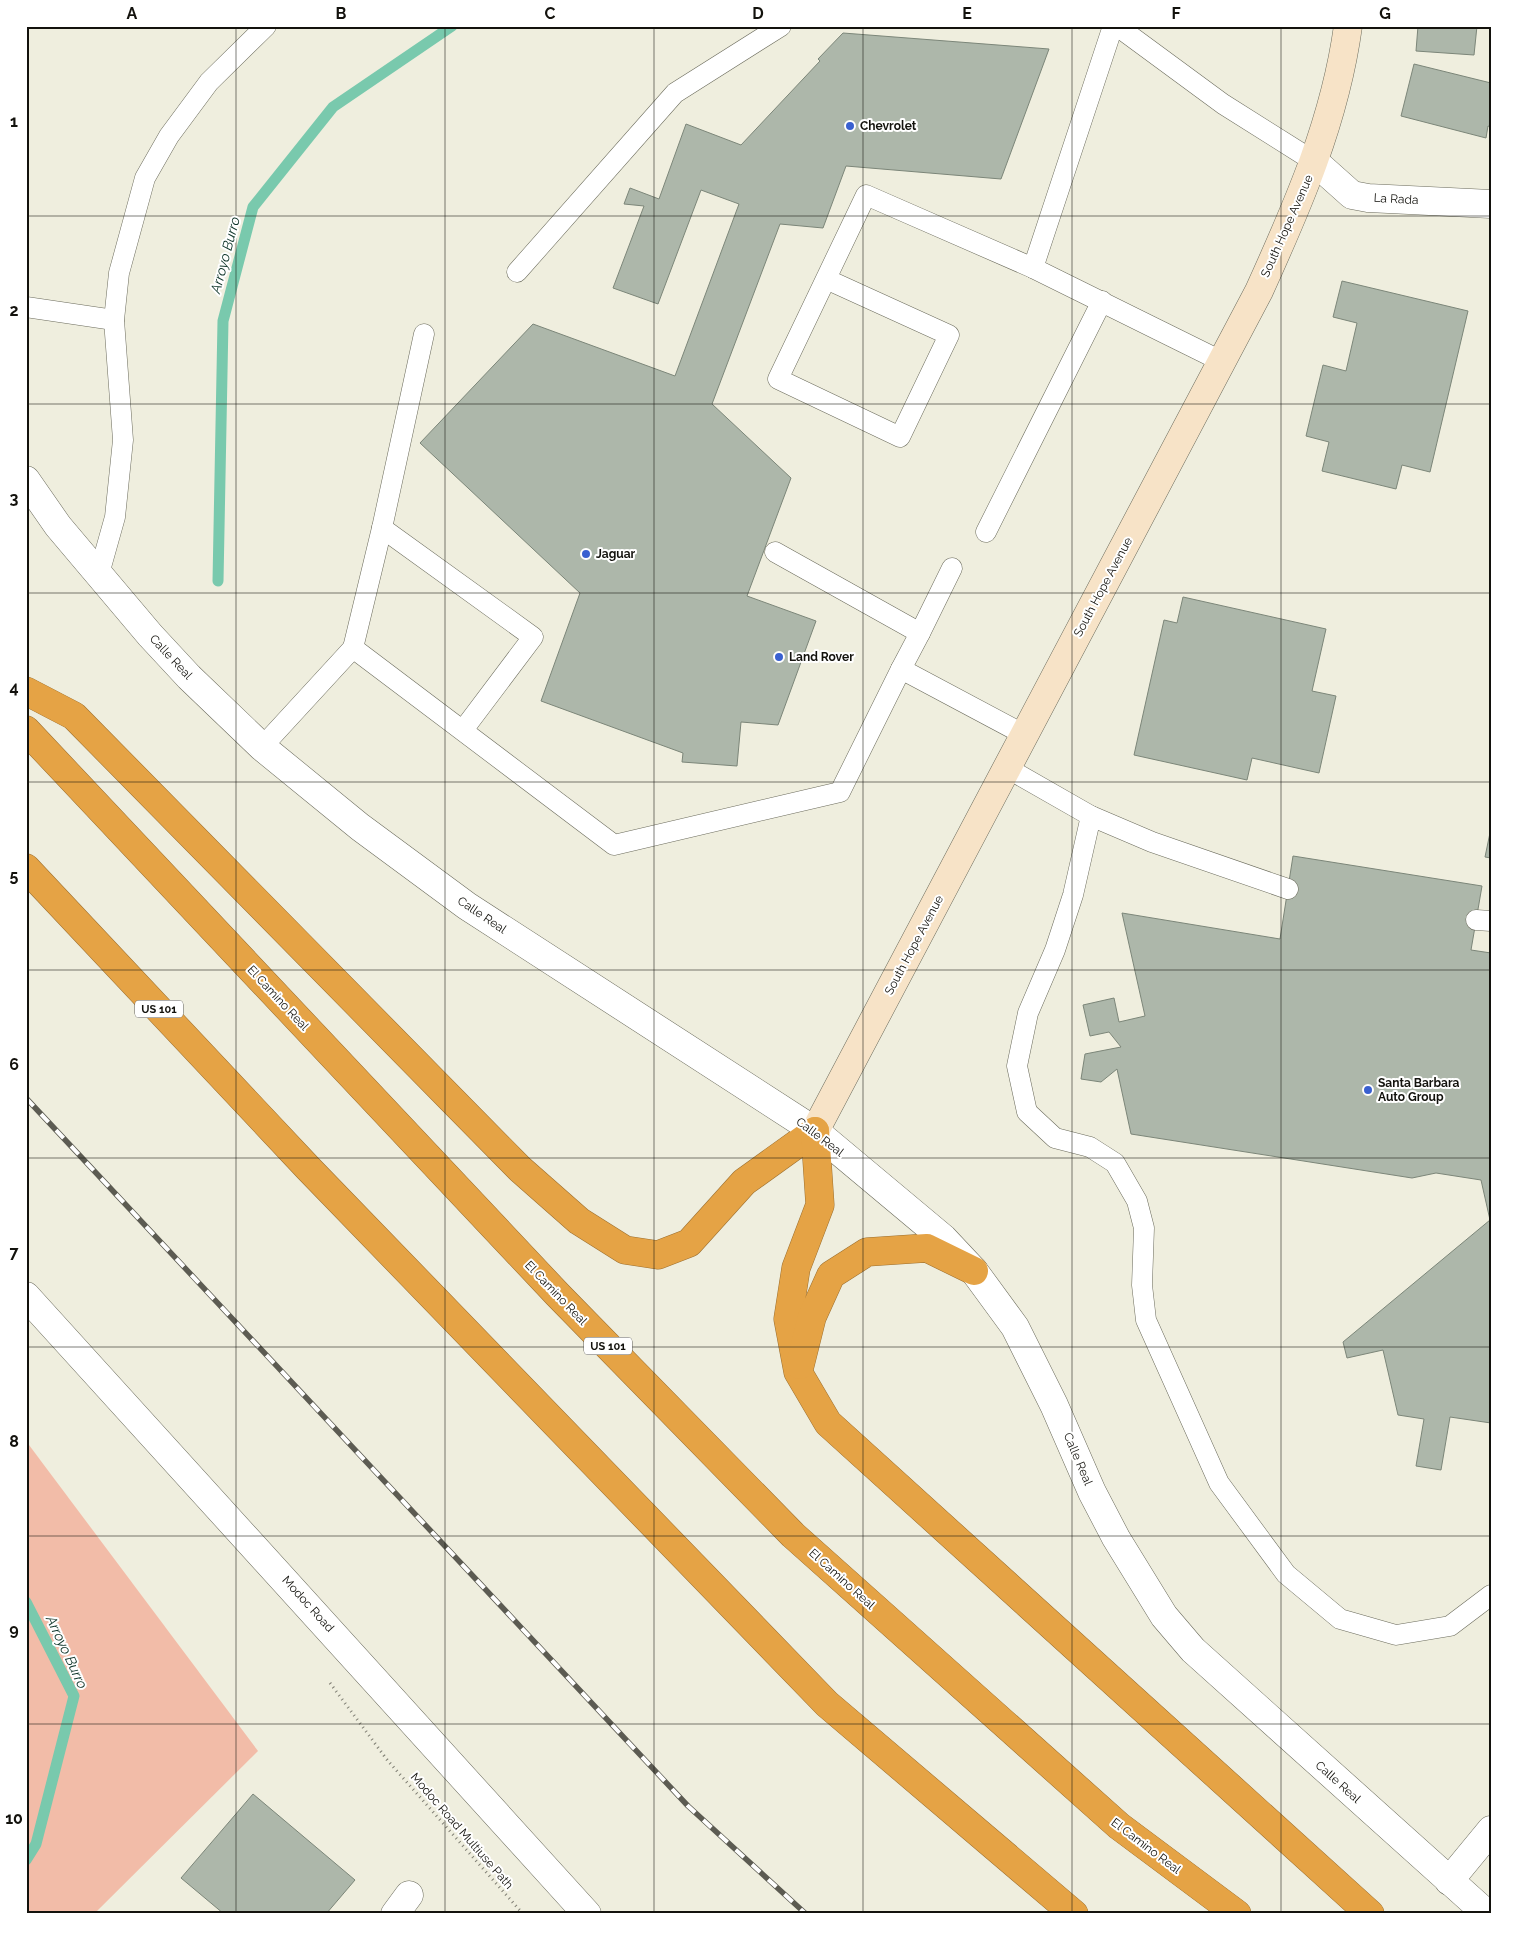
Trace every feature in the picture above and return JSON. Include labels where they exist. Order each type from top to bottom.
[{"type":"highway","points":[[26,691],[74,716],[520,1170],[579,1221],[625,1250],[658,1255],[689,1243],[744,1182],[816,1130]]},
{"type":"highway","name":"El Camino Real","points":[[26,730],[558,1295],[793,1535],[1118,1826],[1237,1914]]},
{"type":"highway","name":"US 101","points":[[32,876],[308,1168],[827,1704],[1074,1914]]},
{"type":"highway","points":[[816,1130],[820,1206],[796,1268],[788,1319],[798,1372],[828,1422],[1370,1914]]},
{"type":"highway","points":[[798,1372],[812,1317],[831,1275],[867,1252],[927,1248],[974,1271]]},
{"type":"main road","name":"South Hope Avenue","points":[[816,1130],[1259,291],[1299,204],[1315,162],[1331,110],[1348,26]]},
{"type":"street","name":"La Rada","points":[[1315,162],[1352,194],[1368,198],[1491,204]]},
{"type":"street","name":"Calle Real","points":[[26,480],[58,526],[188,677],[262,747],[360,827],[467,906],[816,1130],[943,1238],[974,1271],[1015,1327],[1054,1405],[1096,1500],[1116,1538],[1164,1616],[1193,1650],[1487,1914]]},
{"type":"street","name":"Modoc Road","points":[[26,1296],[587,1914]]},
{"type":"street","points":[[1449,1881],[1491,1830]]},
{"type":"lane","points":[[99,574],[115,516],[123,440],[114,320],[120,273],[145,178],[169,136],[209,82],[266,26]]},
{"type":"lane","points":[[517,272],[675,93],[781,26]]},
{"type":"lane","points":[[1033,268],[1113,26]]},
{"type":"lane","points":[[1117,26],[1223,104],[1315,162]]},
{"type":"lane","points":[[826,279],[949,336],[900,437],[778,379],[866,194],[1033,268],[1221,361]]},
{"type":"lane","points":[[986,532],[1102,301]]},
{"type":"lane","points":[[26,307],[114,320]]},
{"type":"lane","points":[[262,747],[354,648],[424,334]]},
{"type":"lane","points":[[382,528],[533,637],[463,730]]},
{"type":"lane","points":[[775,552],[920,633]]},
{"type":"lane","points":[[354,648],[614,845],[840,792],[952,568]]},
{"type":"lane","points":[[901,670],[1025,735]]},
{"type":"lane","points":[[1007,768],[1091,816],[1152,842],[1288,890]]},
{"type":"lane","points":[[1091,816],[1070,904],[1055,950],[1028,1013],[1017,1066],[1027,1112],[1055,1138],[1090,1147],[1114,1163],[1137,1201],[1144,1228],[1142,1285],[1146,1320],[1219,1483],[1286,1574],[1340,1619],[1396,1635],[1450,1626],[1491,1595]]},
{"type":"path","name":"Modoc Road Multiuse Path","points":[[388,1761],[522,1914]]},
{"type":"shaded area","points":[[26,1441],[258,1751],[94,1914],[26,1914]]},
{"type":"building","points":[[1418,26],[1477,26],[1474,55],[1416,51]]},
{"type":"building","points":[[843,33],[1049,49],[1001,179],[846,166],[823,228],[780,224],[712,404],[791,478],[747,596],[816,621],[778,725],[741,722],[737,766],[682,762],[683,753],[541,701],[580,593],[420,443],[533,324],[675,376],[739,204],[701,190],[658,304],[613,288],[644,206],[624,204],[630,188],[659,199],[686,124],[741,145],[820,61],[818,59]]},
{"type":"building","points":[[1414,64],[1491,83],[1491,127],[1488,126],[1486,138],[1401,116]]},
{"type":"building","points":[[1342,281],[1468,311],[1430,472],[1402,465],[1396,489],[1322,471],[1329,442],[1306,436],[1323,365],[1346,371],[1357,323],[1333,317]]},
{"type":"building","points":[[1183,597],[1326,629],[1312,691],[1336,696],[1319,773],[1252,758],[1247,780],[1134,755],[1164,620],[1177,623]]},
{"type":"building","points":[[1491,828],[1491,858],[1485,857]]},
{"type":"building","points":[[1293,856],[1482,886],[1471,950],[1491,953],[1491,1423],[1450,1417],[1441,1470],[1416,1466],[1424,1419],[1398,1415],[1383,1350],[1347,1358],[1343,1342],[1490,1220],[1481,1180],[1436,1173],[1412,1178],[1131,1134],[1117,1069],[1101,1082],[1081,1079],[1085,1054],[1121,1047],[1109,1032],[1090,1036],[1083,1005],[1114,998],[1119,1022],[1145,1016],[1122,913],[1280,939]]},
{"type":"building","points":[[253,1794],[355,1880],[326,1914],[224,1914],[181,1878]]},
{"type":"waterway","name":"Arroyo Burro","points":[[218,581],[223,321],[253,207],[333,107],[452,26]]},
{"type":"waterway","name":"Arroyo Burro","points":[[26,1602],[74,1696],[36,1844],[26,1860]]},
{"type":"railway","points":[[26,1098],[688,1806],[806,1914]]},
{"type":"place","name":"Chevrolet","points":[[850,126]]},
{"type":"place","name":"Jaguar","points":[[586,554]]},
{"type":"place","name":"Land Rover","points":[[779,657]]},
{"type":"place","name":"Santa Barbara Auto Group","points":[[1368,1090]]}]
